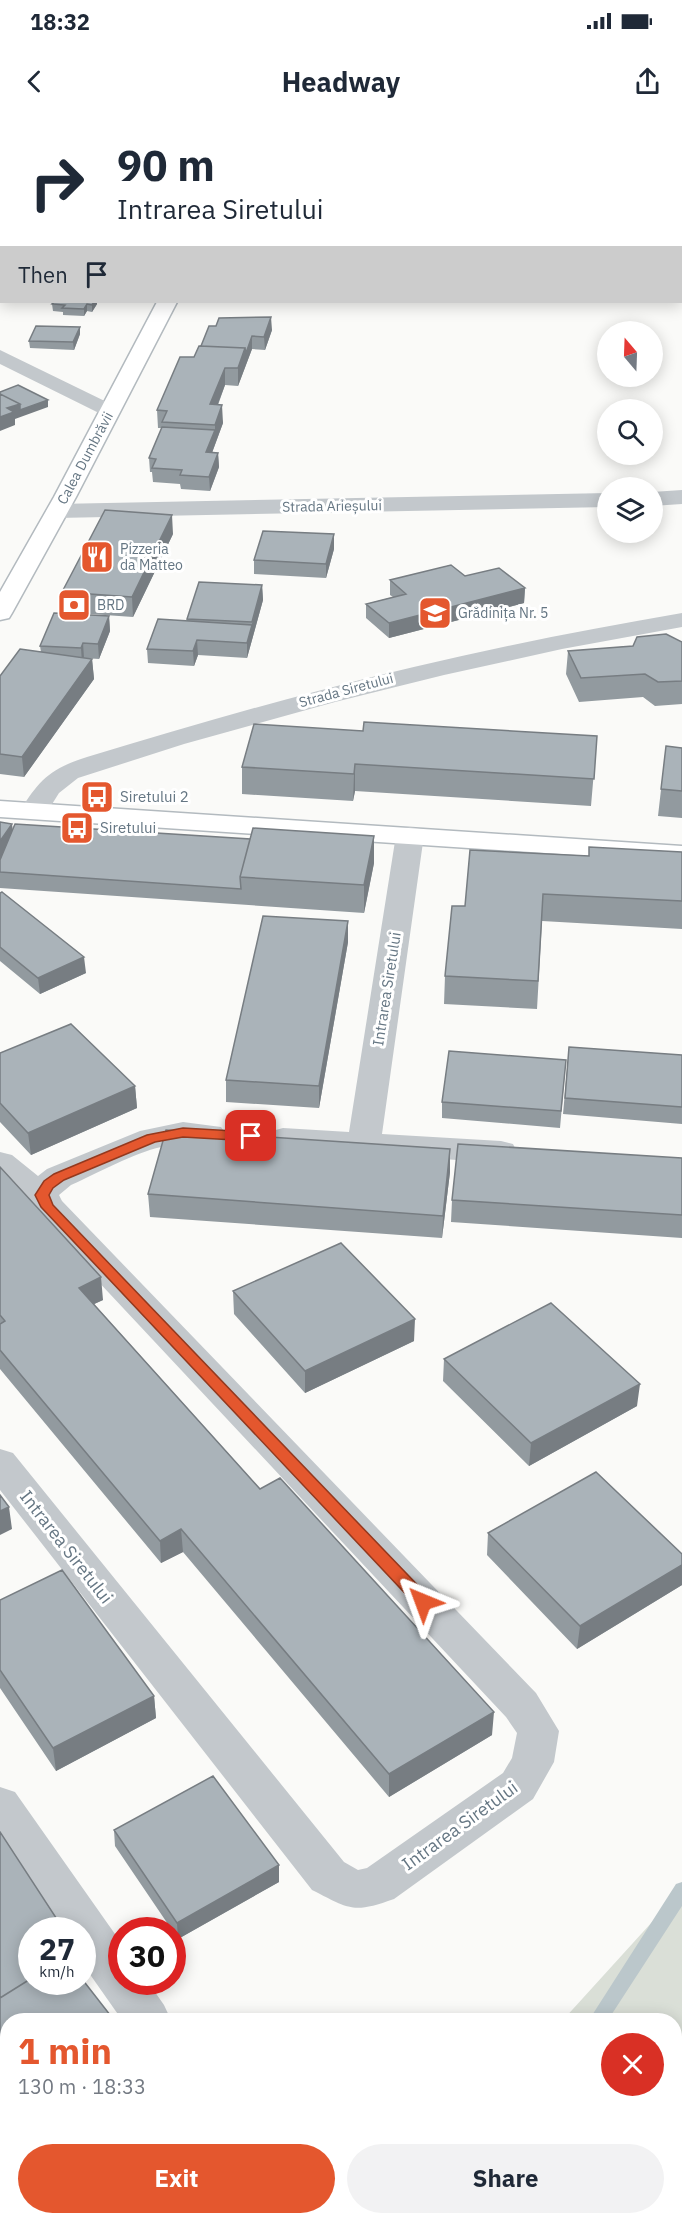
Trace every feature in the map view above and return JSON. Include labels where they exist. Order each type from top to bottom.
[{"type":"main road","name":"Calea Dumbrăvii","points":[[0,613],[111,411],[166,303]]},
{"type":"main road","points":[[0,809],[682,854]]},
{"type":"street","points":[[0,356],[111,411]]},
{"type":"street","points":[[663,498],[682,497]]},
{"type":"street","name":"Strada Arieșului","points":[[57,511],[597,500]]},
{"type":"street","name":"Strada Siretului","points":[[33,811],[48,788],[62,776],[89,765],[184,736],[313,699],[434,668],[532,646],[682,620]]},
{"type":"street","name":"Intrarea Siretului","points":[[364,1143],[410,835]]},
{"type":"street","points":[[42,1195],[48,1185],[59,1177],[152,1138],[183,1132],[529,1154]]},
{"type":"street","name":"Intrarea Siretului","points":[[0,1163],[42,1195],[48,1207],[521,1705],[538,1731],[533,1762],[518,1786],[378,1885],[355,1890],[328,1876],[0,1463]]},
{"type":"street","points":[[0,1804],[143,2013]]},
{"type":"shaded area","points":[[682,1889],[682,2013],[569,2013]]},
{"type":"building","points":[[93,303],[87,304],[84,309],[62,308],[65,305],[52,304]]},
{"type":"building","points":[[271,317],[264,337],[252,336],[246,353],[245,348],[201,346],[209,326],[216,326],[219,318]]},
{"type":"building","points":[[36,326],[80,327],[73,342],[29,341]]},
{"type":"building","points":[[199,346],[245,348],[238,368],[225,368],[210,404],[222,405],[215,425],[162,422],[167,411],[157,410],[180,357],[194,357]]},
{"type":"building","points":[[18,385],[48,400],[20,410],[20,404],[0,394]]},
{"type":"building","points":[[0,394],[20,404],[7,408],[14,412],[0,417]]},
{"type":"building","points":[[162,427],[215,430],[206,452],[218,453],[209,477],[180,475],[182,470],[152,468],[156,459],[149,458]]},
{"type":"building","points":[[105,510],[172,515],[132,597],[62,592]]},
{"type":"building","points":[[263,531],[334,534],[326,564],[254,560]]},
{"type":"building","points":[[451,565],[465,576],[499,568],[525,588],[389,623],[366,604],[406,594],[390,580]]},
{"type":"building","points":[[199,582],[262,585],[252,622],[187,619]]},
{"type":"building","points":[[54,613],[109,616],[98,644],[83,643],[81,648],[40,646]]},
{"type":"building","points":[[158,619],[252,625],[247,643],[197,640],[193,651],[147,649]]},
{"type":"building","points":[[666,634],[682,642],[682,681],[658,682],[645,674],[581,678],[568,651],[633,646],[637,637]]},
{"type":"building","points":[[20,649],[92,659],[22,757],[0,754],[0,676]]},
{"type":"building","points":[[364,722],[597,736],[594,779],[355,764],[354,774],[242,767],[254,724],[363,731]]},
{"type":"building","points":[[666,746],[682,748],[682,791],[661,789]]},
{"type":"building","points":[[0,822],[12,824],[0,841]]},
{"type":"building","points":[[15,824],[250,839],[240,877],[241,889],[0,872],[0,860]]},
{"type":"building","points":[[253,828],[374,836],[364,885],[240,877]]},
{"type":"building","points":[[589,847],[682,852],[682,901],[543,894],[538,981],[445,976],[452,906],[465,906],[470,850],[589,856]]},
{"type":"building","points":[[2,892],[84,957],[38,978],[0,947],[0,893]]},
{"type":"building","points":[[263,916],[348,921],[319,1086],[226,1080]]},
{"type":"building","points":[[71,1024],[135,1086],[28,1133],[0,1103],[0,1053]]},
{"type":"building","points":[[569,1047],[682,1055],[682,1107],[565,1098]]},
{"type":"building","points":[[449,1051],[566,1060],[561,1111],[442,1102]]},
{"type":"building","points":[[166,1130],[450,1149],[443,1216],[148,1194]]},
{"type":"building","points":[[458,1144],[682,1158],[682,1215],[452,1200]]},
{"type":"building","points":[[0,1167],[101,1277],[79,1288],[260,1489],[280,1478],[494,1712],[389,1774],[181,1529],[160,1541],[0,1350],[0,1324],[5,1321],[0,1315]]},
{"type":"building","points":[[341,1243],[415,1319],[305,1371],[233,1291]]},
{"type":"building","points":[[551,1303],[640,1384],[531,1443],[444,1359]]},
{"type":"building","points":[[596,1472],[682,1554],[682,1565],[580,1626],[488,1533]]},
{"type":"building","points":[[0,1495],[9,1507],[0,1511]]},
{"type":"building","points":[[62,1570],[154,1696],[53,1748],[0,1670],[0,1600]]},
{"type":"building","points":[[213,1776],[279,1865],[186,1918],[173,1917],[114,1830]]},
{"type":"building","points":[[0,1832],[56,1917],[18,1917],[18,1987],[0,1998]]},
{"type":"building","points":[[18,1987],[18,1995],[94,1995],[109,2013],[0,2013],[0,1998]]},
{"type":"waterway","points":[[603,2013],[682,1890]]},
{"type":"place","name":"Pizzeria da Matteo","points":[[97,557]]},
{"type":"place","name":"BRD","points":[[74,605]]},
{"type":"place","name":"Grădinița Nr. 5","points":[[435,613]]},
{"type":"place","name":"Siretului 2","points":[[97,797]]},
{"type":"place","name":"Siretului","points":[[77,828]]},
{"type":"route","points":[[251,1136],[183,1132],[152,1138],[59,1177],[48,1185],[42,1195],[48,1207],[423,1602]]}]
